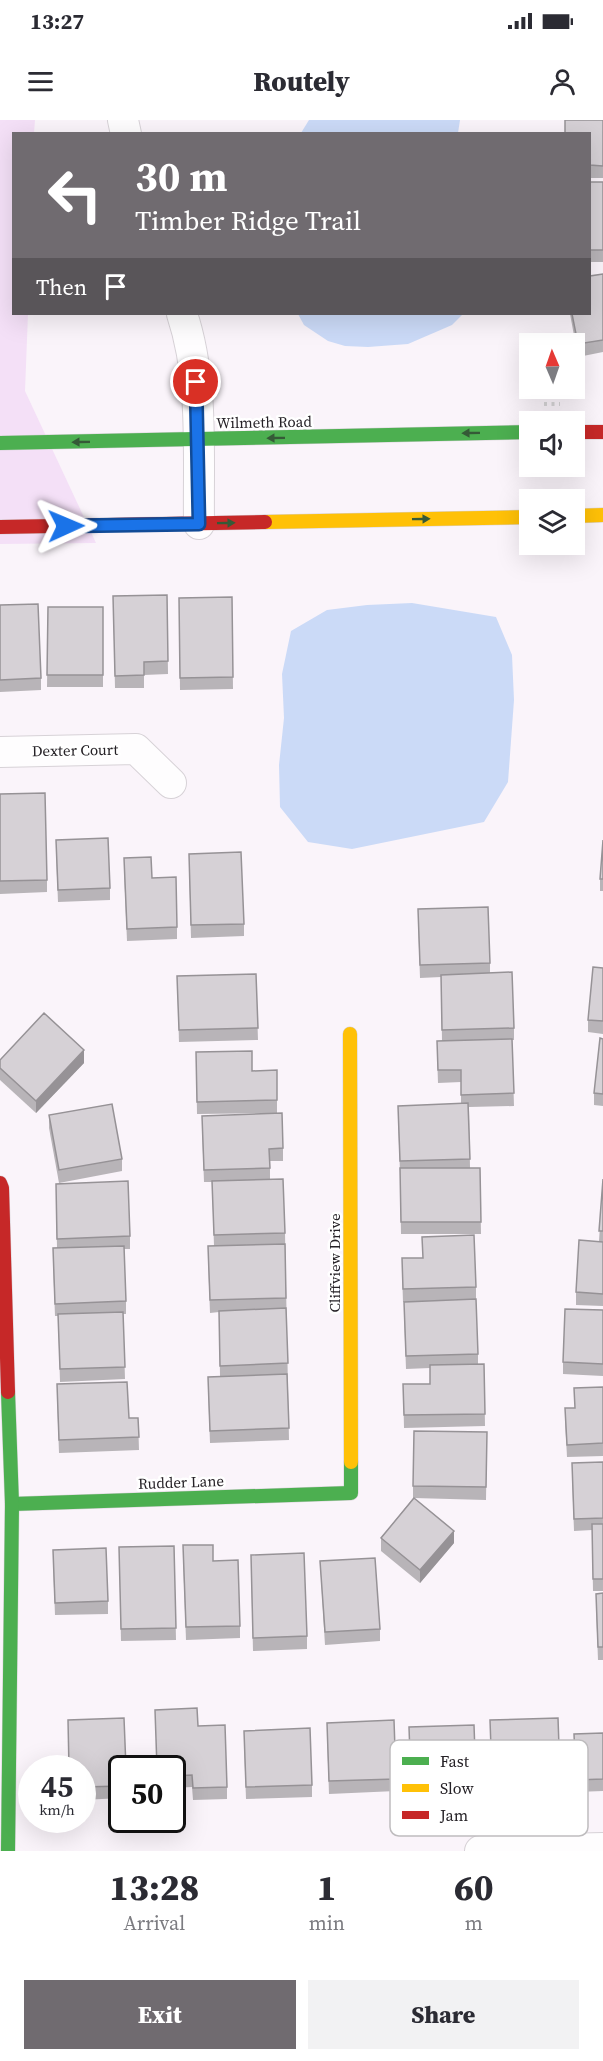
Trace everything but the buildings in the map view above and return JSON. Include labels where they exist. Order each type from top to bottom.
[{"type":"street","points":[[182,315],[194,357],[199,524]]},
{"type":"street","name":"Wilmeth Road","points":[[0,443],[519,432]]},
{"type":"street","points":[[585,432],[603,432]]},
{"type":"street","points":[[585,516],[603,515]]},
{"type":"street","points":[[0,528],[519,517]]},
{"type":"street","name":"Dexter Court","points":[[0,752],[136,749],[171,783]]},
{"type":"street","name":"Cliffview Drive","points":[[350,1034],[351,1492]]},
{"type":"street","points":[[0,1183],[2,1188],[12,1504],[8,1851]]},
{"type":"street","name":"Rudder Lane","points":[[12,1504],[351,1492]]},
{"type":"street","points":[[480,1851],[603,1848]]},
{"type":"shaded area","points":[[0,120],[35,120],[34,132],[12,132],[12,315],[28,315],[25,391],[96,543],[0,544]]},
{"type":"water","points":[[309,120],[460,120],[458,132],[302,132]]},
{"type":"water","points":[[299,315],[462,315],[452,325],[408,344],[368,347],[345,346],[328,341],[304,325]]},
{"type":"water","points":[[412,603],[496,617],[512,655],[514,700],[508,782],[484,822],[352,849],[308,842],[280,807],[279,765],[284,718],[282,674],[291,631],[327,610]]},
{"type":"traffic: fast","points":[[0,443],[519,432]]},
{"type":"traffic: fast","points":[[8,1392],[12,1504],[8,1851]]},
{"type":"traffic: fast","points":[[12,1504],[351,1493],[351,1462]]},
{"type":"traffic: slow","points":[[585,516],[603,515]]},
{"type":"traffic: slow","points":[[265,522],[519,517]]},
{"type":"traffic: slow","points":[[350,1034],[351,1462]]},
{"type":"traffic: jam","points":[[585,432],[603,432]]},
{"type":"traffic: jam","points":[[0,527],[265,522]]},
{"type":"traffic: jam","points":[[0,1183],[2,1188],[8,1392]]},
{"type":"route","points":[[66,526],[199,524],[196,382]]}]
